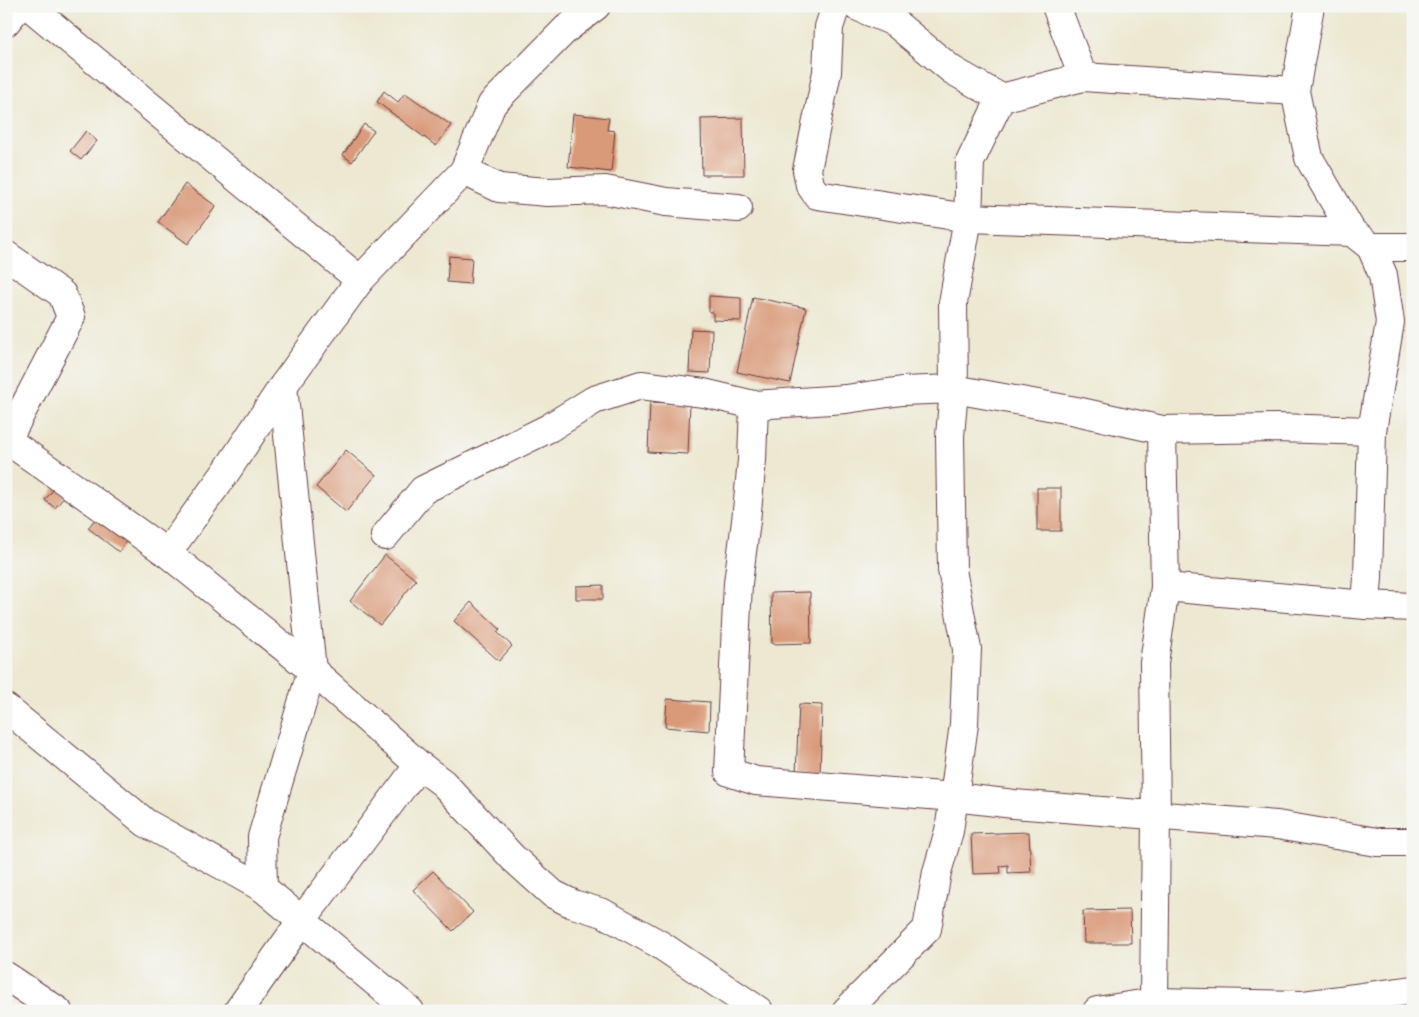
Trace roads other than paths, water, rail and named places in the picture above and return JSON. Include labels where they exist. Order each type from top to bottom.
[{"type":"street","points":[[6,22],[19,6]]},
{"type":"street","points":[[29,6],[360,280]]},
{"type":"street","points":[[166,553],[226,472],[284,386],[360,280],[464,172],[492,104],[566,29],[596,6]]},
{"type":"street","points":[[836,6],[829,27],[827,72],[807,170],[810,185],[817,195],[968,218],[1362,240],[1413,247]]},
{"type":"street","points":[[856,6],[894,22],[952,70],[1001,98],[1083,76],[1295,91]]},
{"type":"street","points":[[1056,6],[1083,76]]},
{"type":"street","points":[[1310,6],[1295,91],[1309,158],[1383,275],[1390,322],[1372,431],[1366,605]]},
{"type":"street","points":[[846,1011],[927,929],[937,872],[949,831],[964,724],[967,648],[952,570],[950,436],[954,389],[953,303],[968,218],[970,162],[1001,98]]},
{"type":"street","points":[[464,172],[499,188],[548,192],[605,190],[666,202],[738,208]]},
{"type":"street","points":[[6,255],[62,294],[71,317],[7,441],[166,553],[312,670],[419,765],[443,783],[513,858],[554,894],[574,904],[603,912],[659,944],[759,1011]]},
{"type":"street","points":[[385,536],[423,490],[549,428],[594,400],[641,385],[704,393],[754,405],[846,399],[902,391],[954,389],[1076,411],[1162,430],[1277,428],[1372,431]]},
{"type":"street","points":[[263,888],[262,837],[312,670],[284,386]]},
{"type":"street","points":[[754,405],[752,460],[738,583],[729,772],[756,781],[1277,825],[1377,842],[1413,842]]},
{"type":"street","points":[[1154,1002],[1156,816],[1154,662],[1166,587],[1162,430]]},
{"type":"street","points":[[1166,587],[1366,605],[1413,606]]},
{"type":"street","points":[[6,708],[146,822],[263,888],[410,1011]]},
{"type":"street","points":[[238,1011],[302,920],[419,765]]},
{"type":"street","points":[[6,976],[58,1011]]},
{"type":"street","points":[[1096,1011],[1154,1002],[1302,1005],[1413,990]]}]
